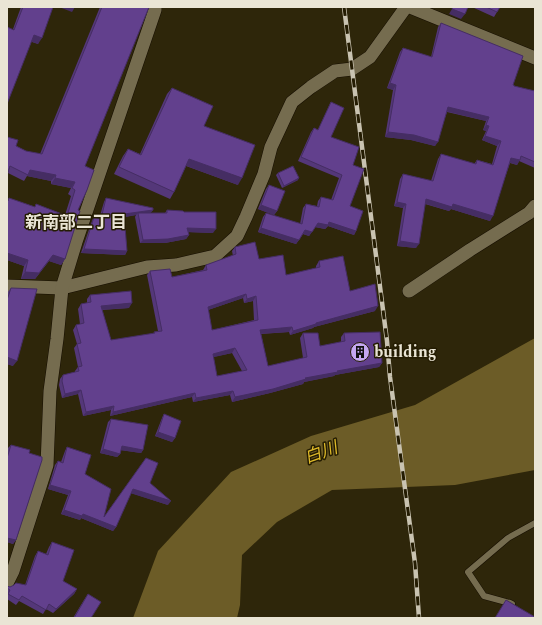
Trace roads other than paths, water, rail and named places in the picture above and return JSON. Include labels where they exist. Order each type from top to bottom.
[{"type":"street","points":[[7,583],[13,571],[47,465],[50,392],[62,288],[76,242],[156,7]]},
{"type":"street","points":[[7,286],[62,288],[147,266],[176,265],[215,256],[237,236],[264,174],[271,147],[292,102],[335,71],[352,69],[370,56],[406,7]]},
{"type":"street","points":[[410,7],[535,58]]},
{"type":"street","points":[[409,291],[535,206]]},
{"type":"lane","points":[[516,606],[484,596],[468,572],[508,538],[535,523]]},
{"type":"water","name":"白川","points":[[535,338],[535,470],[455,485],[332,490],[277,522],[242,555],[240,605],[237,618],[133,618],[158,551],[231,472],[311,436],[415,405]]},
{"type":"railway","points":[[344,7],[387,341],[390,377],[415,563],[419,618]]},
{"type":"place","name":"building","points":[[360,352]]},
{"type":"district","name":"新南部二丁目","points":[[76,223]]}]
